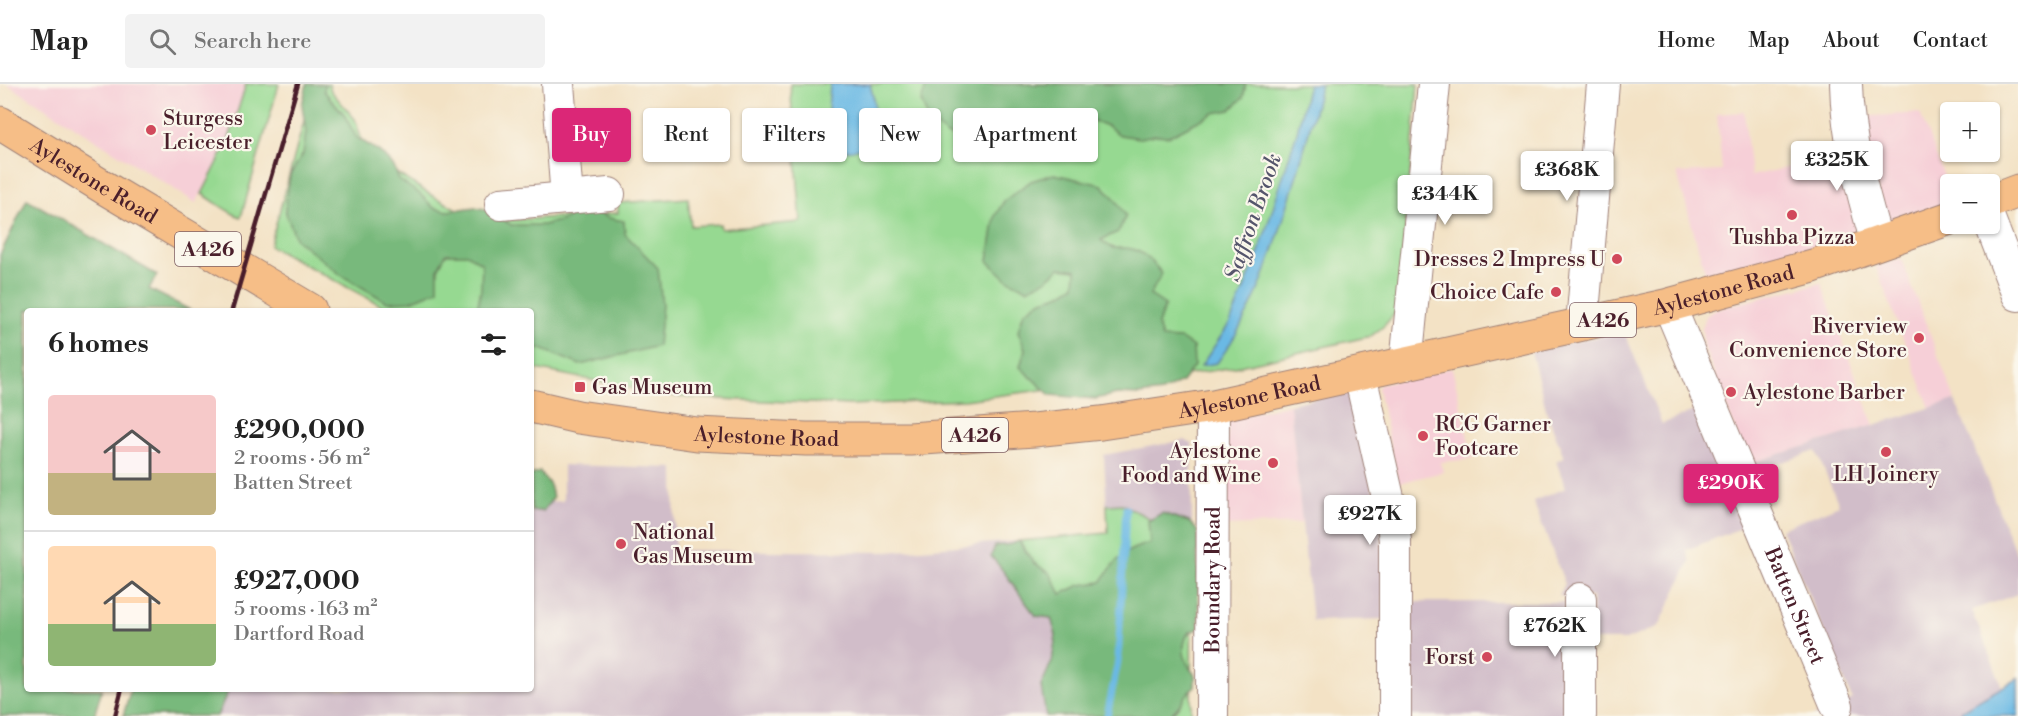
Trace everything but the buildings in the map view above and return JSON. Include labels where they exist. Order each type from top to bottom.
[{"type":"main road","name":"Aylestone Road","points":[[0,123],[307,308]]},
{"type":"main road","points":[[2000,198],[2018,191]]},
{"type":"main road","name":"Aylestone Road","points":[[534,407],[578,417],[697,434],[806,439],[899,439],[1101,423],[1213,406],[1669,305],[1813,266],[1940,221]]},
{"type":"street","points":[[558,84],[567,198]]},
{"type":"street","points":[[1406,364],[1434,84]]},
{"type":"street","points":[[1582,324],[1603,84]]},
{"type":"street","points":[[1846,84],[1846,103],[1853,151],[1877,243]]},
{"type":"street","points":[[501,204],[609,194]]},
{"type":"street","points":[[1995,234],[2018,295]]},
{"type":"street","name":"Batten Street","points":[[1669,305],[1837,706]]},
{"type":"street","points":[[1360,375],[1394,532],[1395,716]]},
{"type":"street","name":"Boundary Road","points":[[1212,716],[1213,406]]},
{"type":"street","points":[[1580,599],[1580,716]]},
{"type":"shaded area","points":[[7,84],[246,84],[228,142],[196,203]]},
{"type":"shaded area","points":[[1744,112],[1751,176],[1835,157],[1853,199],[1858,226],[1851,238],[1707,279],[1677,173],[1722,171],[1717,114]]},
{"type":"shaded area","points":[[1920,113],[1943,174],[1940,174],[1940,206],[1892,222],[1885,219],[1859,117]]},
{"type":"shaded area","points":[[1901,258],[1955,400],[1930,408],[1876,267]]},
{"type":"shaded area","points":[[1821,283],[1874,425],[1748,464],[1703,344],[1702,328],[1706,316],[1715,309]]},
{"type":"shaded area","points":[[1624,331],[1662,424],[1703,407],[1746,526],[1686,550],[1690,561],[1659,626],[1626,640],[1592,640],[1592,597],[1558,596],[1565,584],[1533,501],[1566,488],[1556,461],[1564,457],[1547,413],[1531,351]]},
{"type":"shaded area","points":[[1452,368],[1473,459],[1441,462],[1443,472],[1398,483],[1378,388],[1381,384]]},
{"type":"shaded area","points":[[1345,392],[1353,397],[1382,532],[1384,619],[1312,621],[1290,404]]},
{"type":"shaded area","points":[[1955,400],[2016,554],[2018,553],[2018,594],[1972,610],[2002,687],[1962,710],[1960,716],[1813,716],[1852,699],[1781,529],[1839,505],[1816,451],[1752,472],[1748,464]]},
{"type":"shaded area","points":[[1290,404],[1302,523],[1223,526],[1228,419]]},
{"type":"shaded area","points":[[1185,440],[1192,444],[1191,716],[199,716],[208,692],[534,692],[534,503],[563,501],[563,465],[674,468],[675,550],[886,552],[1108,533],[1104,455]]},
{"type":"shaded area","name":"Forst","points":[[1411,602],[1564,602],[1565,716],[1409,716]]},
{"type":"green space","points":[[246,84],[279,84],[241,217],[202,194],[228,142]]},
{"type":"green space","points":[[307,84],[325,84],[324,91],[344,114],[356,137],[380,152],[394,167],[399,180],[420,194],[434,208],[448,211],[475,207],[489,210],[511,225],[543,225],[563,220],[579,212],[592,211],[624,221],[625,234],[658,268],[662,305],[658,346],[580,365],[539,348],[534,349],[534,308],[477,308],[482,264],[467,254],[446,254],[438,269],[438,290],[411,301],[387,302],[341,275],[296,239],[285,211],[290,175],[303,154],[306,132],[302,105]]},
{"type":"green space","points":[[322,84],[329,84],[331,91],[355,119],[366,154],[462,212],[501,221],[618,213],[618,203],[688,198],[691,226],[720,224],[721,229],[801,222],[796,162],[847,162],[847,108],[792,108],[790,84],[1418,84],[1398,310],[1384,326],[1371,336],[1240,366],[1186,375],[1088,384],[964,400],[850,405],[679,397],[653,392],[653,388],[642,386],[641,390],[534,369],[534,308],[386,308],[270,246],[312,91]]},
{"type":"green space","points":[[927,84],[1246,84],[1243,98],[1230,110],[1214,113],[1169,136],[1155,135],[1140,138],[1120,135],[1098,123],[1098,108],[953,108],[953,136],[941,130],[941,108],[924,108],[921,101]]},
{"type":"green space","points":[[1054,174],[1102,185],[1116,200],[1126,216],[1118,232],[1101,240],[1114,248],[1132,249],[1141,253],[1162,273],[1150,295],[1165,305],[1158,325],[1162,338],[1181,339],[1193,347],[1194,366],[1182,382],[1162,392],[1139,395],[1117,394],[1095,399],[1050,395],[1020,367],[1025,349],[1018,331],[1024,312],[1042,300],[1059,295],[1075,285],[1076,270],[1060,268],[1046,280],[1027,289],[1007,279],[988,261],[995,216],[1004,201],[1031,181]]},
{"type":"green space","points":[[27,199],[157,275],[149,289],[186,308],[24,308],[24,692],[101,692],[94,716],[0,716],[0,255]]},
{"type":"green space","points":[[540,472],[550,485],[553,498],[543,511],[534,511],[534,474]]},
{"type":"green space","points":[[1122,504],[1162,525],[1192,526],[1191,716],[1070,716],[1070,628],[1019,541],[1108,533],[1107,505]]},
{"type":"green space","points":[[1162,513],[1189,522],[1197,530],[1199,629],[1189,632],[1184,644],[1184,655],[1195,675],[1195,686],[1171,716],[1046,716],[1041,686],[1052,661],[1056,635],[1051,618],[1036,616],[991,556],[995,546],[1019,541],[1034,563],[1050,573],[1061,594],[1080,585],[1101,582],[1121,556],[1132,549],[1150,543],[1148,521]]},
{"type":"green space","points":[[130,692],[228,692],[217,716],[123,716]]},
{"type":"water","points":[[830,84],[870,84],[874,108],[859,108],[859,147],[847,150],[847,108],[829,108]]},
{"type":"water","points":[[1308,84],[1321,84],[1294,184],[1264,275],[1249,311],[1229,346],[1217,363],[1201,366],[1230,323],[1259,252],[1297,132]]},
{"type":"water","points":[[2018,678],[2018,716],[1960,716],[1962,710]]},
{"type":"waterway","name":"Saffron Brook","points":[[1107,716],[1118,661],[1126,509]]},
{"type":"railway","points":[[233,308],[298,84]]},
{"type":"railway","points":[[115,716],[121,692]]},
{"type":"place","name":"Sturgess Leicester","points":[[151,130]]},
{"type":"place","name":"Tushba Pizza","points":[[1792,215]]},
{"type":"place","name":"Dresses 2 Impress U","points":[[1617,259]]},
{"type":"place","name":"Choice Cafe","points":[[1556,292]]},
{"type":"place","name":"Riverview Convenience Store","points":[[1919,338]]},
{"type":"place","name":"Gas Museum","points":[[580,387]]},
{"type":"place","name":"Aylestone Barber","points":[[1731,392]]},
{"type":"place","name":"RCG Garner Footcare","points":[[1423,436]]},
{"type":"place","name":"LH Joinery","points":[[1886,452]]},
{"type":"place","name":"Aylestone Food and Wine","points":[[1273,463]]},
{"type":"place","name":"National Gas Museum","points":[[621,544]]},
{"type":"place","name":"Forst","points":[[1487,657]]}]
